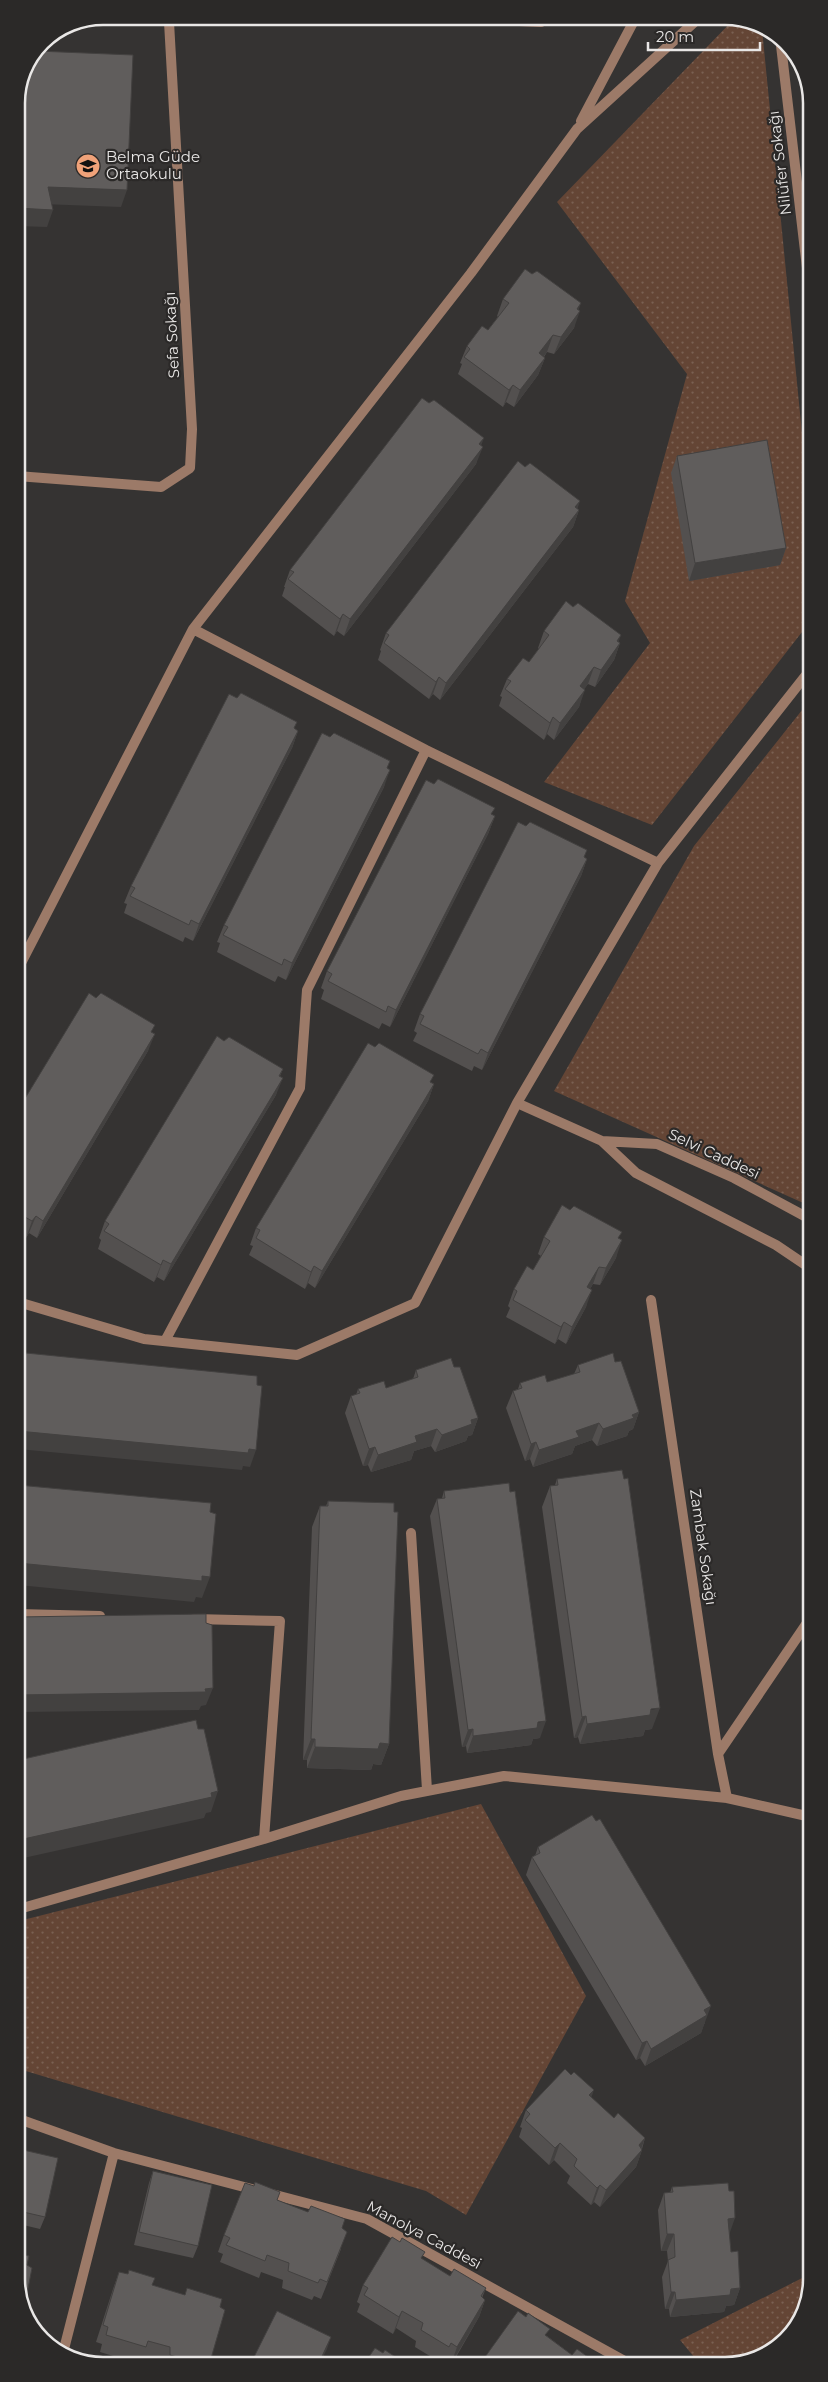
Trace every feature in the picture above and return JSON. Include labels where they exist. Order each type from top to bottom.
[{"type":"street","name":"Sefa Sokağı","points":[[25,477],[161,486],[190,468],[192,429],[169,25]]},
{"type":"street","points":[[25,955],[193,629],[471,273],[577,128],[632,25]]},
{"type":"street","points":[[577,128],[691,25]]},
{"type":"street","name":"Nilüfer Sokağı","points":[[781,49],[803,234]]},
{"type":"street","points":[[193,629],[426,750],[658,863]]},
{"type":"street","points":[[25,1304],[144,1339],[297,1355],[415,1303],[517,1103],[658,863],[803,679]]},
{"type":"street","points":[[165,1342],[300,1088],[307,990],[426,750]]},
{"type":"street","name":"Selvi Caddesi","points":[[517,1103],[602,1141],[658,1144],[734,1178],[803,1215]]},
{"type":"street","points":[[602,1141],[636,1173],[776,1245],[803,1263]]},
{"type":"street","name":"Zambak Sokağı","points":[[651,1300],[718,1754],[727,1798]]},
{"type":"street","points":[[412,1533],[427,1790]]},
{"type":"street","points":[[25,1614],[115,1617]]},
{"type":"street","points":[[183,1618],[280,1621],[264,1839]]},
{"type":"street","points":[[718,1754],[803,1629]]},
{"type":"street","points":[[25,1907],[264,1839],[401,1796],[504,1776],[727,1798],[803,1815]]},
{"type":"street","name":"Manolya Caddesi","points":[[25,2121],[114,2153],[367,2218],[617,2357]]},
{"type":"street","points":[[64,2347],[114,2153]]},
{"type":"shaded area","points":[[728,25],[745,28],[763,35],[803,443],[803,631],[652,825],[544,782],[650,643],[625,601],[687,374],[557,202]]},
{"type":"shaded area","points":[[803,709],[803,1203],[554,1091],[694,846]]},
{"type":"shaded area","points":[[481,1804],[586,1996],[466,2215],[426,2191],[25,2071],[25,1919]]},
{"type":"shaded area","points":[[803,2278],[799,2304],[787,2327],[768,2344],[755,2351],[725,2357],[694,2357],[680,2340]]},
{"type":"building","points":[[45,51],[133,55],[127,190],[48,187],[53,210],[25,208],[25,98],[33,68]]},
{"type":"building","points":[[525,269],[532,274],[537,271],[581,303],[577,309],[580,311],[561,337],[553,335],[539,353],[545,358],[520,390],[513,385],[509,390],[464,357],[470,349],[467,346],[482,326],[488,330],[509,303],[503,299]]},
{"type":"building","points":[[422,398],[429,403],[434,400],[484,438],[479,444],[483,447],[350,619],[343,614],[340,619],[288,579],[294,572],[290,570]]},
{"type":"building","points":[[767,440],[786,548],[695,563],[677,456]]},
{"type":"building","points":[[518,461],[525,467],[530,463],[580,501],[575,507],[579,510],[446,683],[439,677],[436,682],[384,643],[389,635],[386,633]]},
{"type":"building","points":[[566,601],[573,607],[578,603],[621,635],[617,641],[620,643],[601,670],[594,667],[580,686],[585,690],[560,723],[553,717],[550,723],[505,689],[511,681],[507,679],[523,658],[529,662],[549,635],[544,631]]},
{"type":"building","points":[[241,693],[297,722],[294,728],[298,731],[199,924],[191,920],[189,925],[130,896],[135,888],[131,886],[229,694],[237,698]]},
{"type":"building","points":[[322,733],[330,737],[334,733],[390,761],[387,768],[390,770],[292,963],[284,959],[282,965],[223,935],[228,927],[224,925]]},
{"type":"building","points":[[438,779],[495,808],[491,814],[495,816],[396,1010],[388,1006],[386,1012],[328,981],[332,974],[327,971],[426,780],[434,784]]},
{"type":"building","points":[[518,822],[526,826],[530,822],[587,850],[584,857],[587,859],[488,1053],[481,1049],[478,1054],[420,1024],[424,1016],[420,1014]]},
{"type":"building","points":[[89,993],[96,998],[101,993],[155,1025],[151,1032],[155,1034],[43,1221],[36,1216],[32,1221],[25,1217],[25,1098]]},
{"type":"building","points":[[217,1036],[224,1041],[229,1037],[283,1069],[279,1076],[283,1078],[171,1264],[163,1260],[161,1265],[104,1231],[109,1224],[105,1221]]},
{"type":"building","points":[[368,1043],[375,1047],[379,1043],[434,1075],[430,1082],[434,1084],[322,1271],[314,1266],[311,1272],[256,1238],[260,1230],[256,1228]]},
{"type":"building","points":[[562,1205],[570,1210],[574,1206],[622,1232],[618,1238],[622,1240],[606,1268],[599,1267],[587,1287],[592,1290],[572,1327],[564,1322],[561,1327],[513,1300],[517,1291],[514,1289],[527,1266],[533,1270],[550,1241],[544,1237]]},
{"type":"building","points":[[26,1353],[257,1376],[257,1385],[262,1386],[256,1450],[249,1449],[248,1453],[25,1432]]},
{"type":"building","points":[[613,1353],[615,1362],[621,1361],[639,1412],[632,1415],[634,1418],[603,1429],[599,1423],[576,1431],[579,1437],[539,1450],[536,1442],[531,1444],[513,1391],[522,1388],[520,1383],[545,1375],[547,1382],[580,1372],[578,1365]]},
{"type":"building","points":[[451,1358],[454,1367],[460,1367],[478,1418],[471,1420],[472,1424],[442,1435],[437,1429],[415,1436],[417,1442],[378,1455],[375,1447],[369,1449],[351,1396],[360,1393],[358,1389],[384,1381],[386,1388],[418,1377],[416,1370]]},
{"type":"building","points":[[622,1470],[624,1479],[628,1478],[660,1708],[651,1709],[650,1715],[587,1724],[586,1716],[582,1717],[550,1486],[558,1485],[557,1479]]},
{"type":"building","points":[[509,1483],[510,1492],[515,1491],[546,1721],[538,1722],[537,1728],[473,1736],[473,1729],[468,1730],[437,1499],[445,1498],[444,1491]]},
{"type":"building","points":[[25,1486],[211,1503],[210,1512],[216,1514],[210,1577],[202,1576],[202,1581],[25,1564]]},
{"type":"building","points":[[328,1501],[394,1503],[394,1512],[398,1512],[389,1744],[380,1743],[378,1749],[315,1747],[315,1739],[311,1739],[320,1506],[328,1506]]},
{"type":"building","points":[[206,1614],[206,1623],[212,1625],[213,1688],[205,1689],[206,1692],[25,1695],[25,1617]]},
{"type":"building","points":[[196,1720],[198,1729],[204,1729],[218,1791],[211,1793],[212,1797],[25,1839],[25,1759]]},
{"type":"building","points":[[592,1815],[596,1821],[600,1819],[711,2006],[704,2010],[707,2015],[651,2049],[647,2041],[642,2043],[532,1857],[540,1853],[538,1847]]},
{"type":"building","points":[[565,2069],[571,2075],[574,2072],[594,2090],[589,2095],[614,2118],[618,2113],[645,2138],[639,2145],[642,2150],[606,2190],[600,2185],[597,2188],[574,2166],[577,2159],[560,2143],[555,2148],[525,2120],[530,2114],[526,2110]]},
{"type":"building","points":[[25,2150],[58,2158],[45,2217],[25,2212]]},
{"type":"building","points":[[153,2171],[212,2185],[198,2246],[139,2232]]},
{"type":"building","points":[[255,2182],[280,2192],[277,2200],[308,2212],[311,2206],[345,2219],[342,2228],[347,2232],[327,2282],[320,2279],[318,2283],[288,2271],[289,2263],[267,2255],[265,2261],[226,2245],[230,2238],[224,2235],[245,2183],[254,2186]]},
{"type":"building","points":[[728,2183],[729,2191],[734,2191],[735,2218],[728,2219],[731,2252],[738,2251],[740,2288],[731,2289],[730,2295],[676,2300],[675,2292],[671,2292],[668,2260],[675,2257],[674,2234],[667,2234],[664,2193],[673,2192],[672,2187]]},
{"type":"building","points":[[392,2237],[400,2242],[402,2238],[425,2252],[421,2258],[450,2276],[454,2269],[486,2288],[481,2296],[485,2300],[457,2347],[451,2343],[449,2347],[421,2330],[423,2323],[402,2311],[399,2317],[364,2295],[368,2288],[363,2285]]},
{"type":"building","points":[[25,2255],[29,2256],[27,2265],[32,2268],[27,2294]]},
{"type":"building","points":[[129,2270],[155,2278],[152,2285],[185,2295],[187,2288],[222,2299],[220,2307],[225,2310],[211,2357],[177,2357],[170,2355],[170,2347],[148,2341],[146,2347],[106,2335],[108,2327],[103,2325],[119,2272],[128,2274]]},
{"type":"building","points":[[277,2311],[331,2337],[322,2357],[254,2357]]},
{"type":"building","points":[[518,2311],[526,2317],[528,2313],[550,2329],[545,2335],[572,2355],[577,2349],[588,2357],[485,2357]]},
{"type":"building","points":[[375,2348],[383,2353],[385,2350],[396,2357],[369,2357]]},
{"type":"place","name":"Belma Güde Ortaokulu","points":[[88,166]]}]
